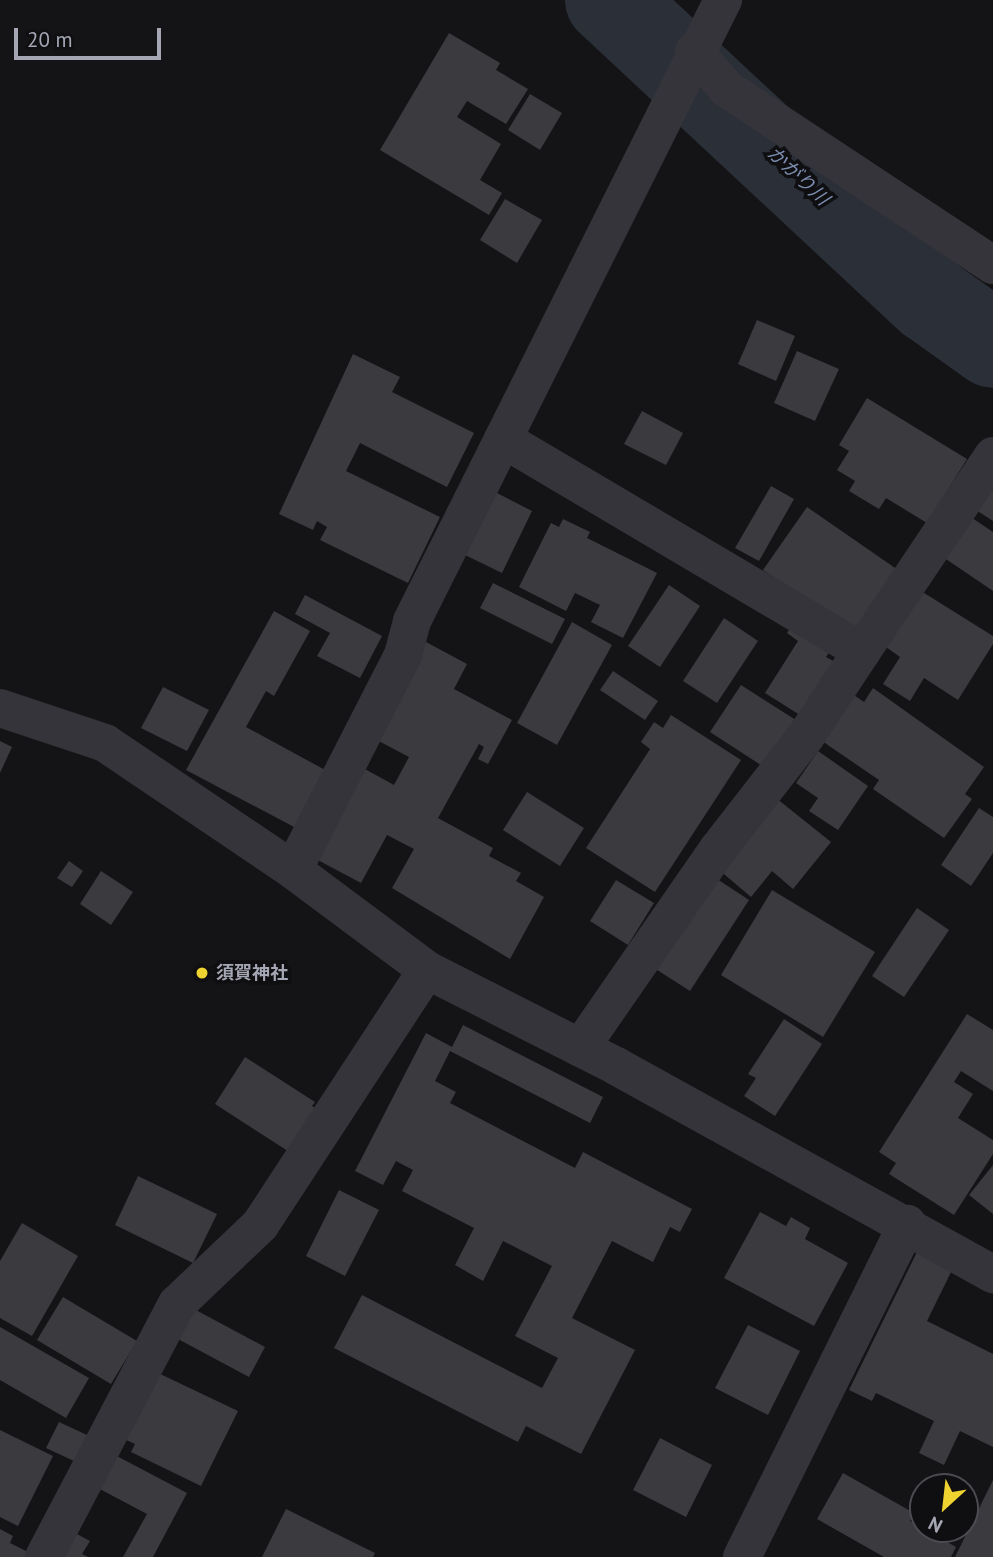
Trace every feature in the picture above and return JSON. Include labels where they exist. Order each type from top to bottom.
[{"type":"street","points":[[293,870],[403,655],[412,621],[695,51],[723,0]]},
{"type":"street","points":[[695,51],[727,89],[993,265]]},
{"type":"street","points":[[503,439],[862,652]]},
{"type":"street","points":[[580,1048],[718,849],[806,736],[993,456]]},
{"type":"street","points":[[0,708],[105,743],[293,870],[427,970],[580,1048],[907,1224],[993,1274]]},
{"type":"street","points":[[44,1557],[177,1304],[260,1225],[427,970]]},
{"type":"street","points":[[742,1557],[907,1224]]},
{"type":"building","points":[[449,33],[500,63],[496,70],[528,89],[506,124],[467,101],[457,117],[501,144],[480,180],[502,193],[489,215],[380,150]]},
{"type":"building","points":[[530,94],[562,113],[540,150],[508,130]]},
{"type":"building","points":[[505,199],[542,220],[517,263],[480,240]]},
{"type":"building","points":[[757,320],[795,336],[776,381],[738,364]]},
{"type":"building","points":[[797,351],[839,369],[815,421],[774,403]]},
{"type":"building","points":[[353,354],[400,377],[392,392],[474,433],[447,487],[360,443],[346,471],[440,517],[408,583],[320,540],[327,527],[317,521],[313,530],[279,514]]},
{"type":"building","points":[[867,398],[967,459],[927,523],[886,498],[879,509],[849,491],[855,481],[837,470],[849,451],[839,445]]},
{"type":"building","points":[[642,411],[683,433],[666,465],[624,444]]},
{"type":"building","points":[[993,476],[993,521],[973,508]]},
{"type":"building","points":[[771,486],[794,499],[759,561],[735,548]]},
{"type":"building","points":[[495,492],[532,511],[502,573],[465,555]]},
{"type":"building","points":[[807,507],[898,570],[855,633],[763,570]]},
{"type":"building","points":[[966,514],[993,532],[993,591],[940,555]]},
{"type":"building","points":[[563,519],[590,532],[587,538],[657,573],[623,638],[591,622],[600,605],[575,593],[566,611],[519,587],[551,523],[559,527]]},
{"type":"building","points":[[493,583],[565,619],[552,644],[480,608]]},
{"type":"building","points":[[669,585],[700,606],[660,667],[628,646]]},
{"type":"building","points":[[921,591],[993,636],[993,644],[958,700],[924,678],[910,701],[883,684],[900,657],[886,647]]},
{"type":"building","points":[[305,595],[382,636],[360,678],[317,656],[330,633],[295,614]]},
{"type":"building","points":[[274,611],[310,631],[274,696],[266,691],[246,727],[327,771],[296,828],[186,770]]},
{"type":"building","points":[[724,618],[758,641],[717,703],[683,681]]},
{"type":"building","points":[[795,621],[831,650],[826,657],[837,663],[803,717],[765,693],[798,641],[787,633]]},
{"type":"building","points":[[572,622],[612,645],[557,745],[517,723]]},
{"type":"building","points":[[426,642],[467,664],[454,689],[512,720],[488,764],[478,759],[484,747],[479,744],[438,818],[493,848],[489,856],[521,873],[516,881],[544,897],[510,959],[392,888],[414,849],[387,835],[361,883],[314,858],[363,768],[394,785],[409,757],[373,738]]},
{"type":"building","points":[[613,671],[658,701],[645,720],[600,690]]},
{"type":"building","points":[[741,685],[799,722],[767,769],[710,732]]},
{"type":"building","points":[[163,687],[209,710],[187,751],[141,728]]},
{"type":"building","points":[[873,688],[984,767],[965,794],[972,799],[944,838],[873,789],[879,780],[819,739],[851,693],[864,702]]},
{"type":"building","points":[[671,715],[741,760],[655,892],[586,848],[650,749],[641,742],[654,722],[663,728]]},
{"type":"building","points":[[0,741],[12,747],[0,773]]},
{"type":"building","points":[[818,751],[868,786],[838,830],[809,811],[818,798],[796,783]]},
{"type":"building","points":[[527,792],[584,828],[560,866],[503,830]]},
{"type":"building","points":[[776,798],[831,842],[793,889],[772,871],[751,897],[718,869]]},
{"type":"building","points":[[979,808],[993,817],[993,853],[971,886],[941,865]]},
{"type":"building","points":[[69,861],[83,871],[72,887],[57,878]]},
{"type":"building","points":[[101,871],[133,892],[111,925],[80,904]]},
{"type":"building","points":[[714,877],[749,900],[690,991],[654,968]]},
{"type":"building","points":[[616,880],[654,903],[628,945],[590,921]]},
{"type":"building","points":[[772,890],[875,952],[823,1037],[721,975]]},
{"type":"building","points":[[917,908],[949,930],[904,997],[872,976]]},
{"type":"building","points":[[967,1014],[993,1030],[993,1091],[961,1071],[954,1082],[973,1094],[958,1118],[993,1140],[993,1154],[954,1215],[889,1174],[896,1163],[879,1152]]},
{"type":"building","points":[[784,1019],[822,1044],[775,1116],[744,1096],[756,1078],[748,1074]]},
{"type":"building","points":[[463,1025],[603,1097],[590,1123],[450,1051],[435,1081],[456,1092],[450,1103],[575,1168],[583,1152],[692,1209],[680,1232],[670,1227],[653,1262],[612,1241],[572,1318],[635,1350],[581,1454],[526,1426],[518,1442],[334,1348],[362,1295],[542,1388],[558,1358],[515,1336],[552,1266],[503,1241],[483,1281],[455,1265],[474,1228],[402,1191],[413,1170],[396,1161],[383,1185],[355,1171],[426,1033],[452,1047]]},
{"type":"building","points":[[245,1057],[315,1102],[312,1106],[318,1110],[291,1153],[215,1104]]},
{"type":"building","points":[[993,1165],[993,1214],[969,1195]]},
{"type":"building","points":[[138,1176],[217,1214],[193,1263],[115,1225]]},
{"type":"building","points":[[339,1190],[379,1210],[345,1276],[306,1256]]},
{"type":"building","points":[[760,1212],[786,1226],[791,1217],[810,1228],[805,1239],[848,1263],[814,1326],[724,1278]]},
{"type":"building","points":[[22,1223],[78,1256],[32,1336],[0,1318],[0,1261]]},
{"type":"building","points":[[917,1252],[952,1270],[927,1321],[993,1354],[993,1447],[960,1431],[944,1465],[919,1453],[934,1421],[876,1393],[872,1401],[849,1390]]},
{"type":"building","points":[[63,1297],[137,1341],[111,1384],[37,1340]]},
{"type":"building","points":[[194,1309],[265,1347],[249,1377],[178,1339]]},
{"type":"building","points":[[748,1325],[800,1351],[768,1415],[715,1388]]},
{"type":"building","points":[[0,1327],[89,1378],[66,1418],[0,1380]]},
{"type":"building","points":[[156,1372],[238,1411],[201,1486],[131,1452],[135,1444],[124,1439]]},
{"type":"building","points":[[59,1422],[87,1435],[74,1461],[46,1448]]},
{"type":"building","points":[[0,1430],[53,1456],[18,1526],[0,1517]]},
{"type":"building","points":[[660,1438],[712,1465],[686,1517],[633,1490]]},
{"type":"building","points":[[113,1454],[187,1493],[153,1557],[123,1557],[147,1514],[96,1487]]},
{"type":"building","points":[[843,1473],[909,1510],[909,1543],[949,1543],[956,1547],[951,1557],[884,1557],[817,1519]]},
{"type":"building","points":[[993,1480],[993,1557],[955,1557],[962,1543],[979,1543],[979,1508]]},
{"type":"building","points":[[286,1509],[375,1553],[373,1557],[262,1557]]},
{"type":"building","points":[[0,1529],[13,1536],[10,1543],[28,1552],[25,1557],[0,1557]]},
{"type":"building","points":[[75,1533],[90,1541],[82,1554],[88,1557],[62,1557]]},
{"type":"waterway","name":"かがり川","points":[[609,0],[930,299],[993,344]]},
{"type":"place","name":"須賀神社","points":[[202,973]]}]
